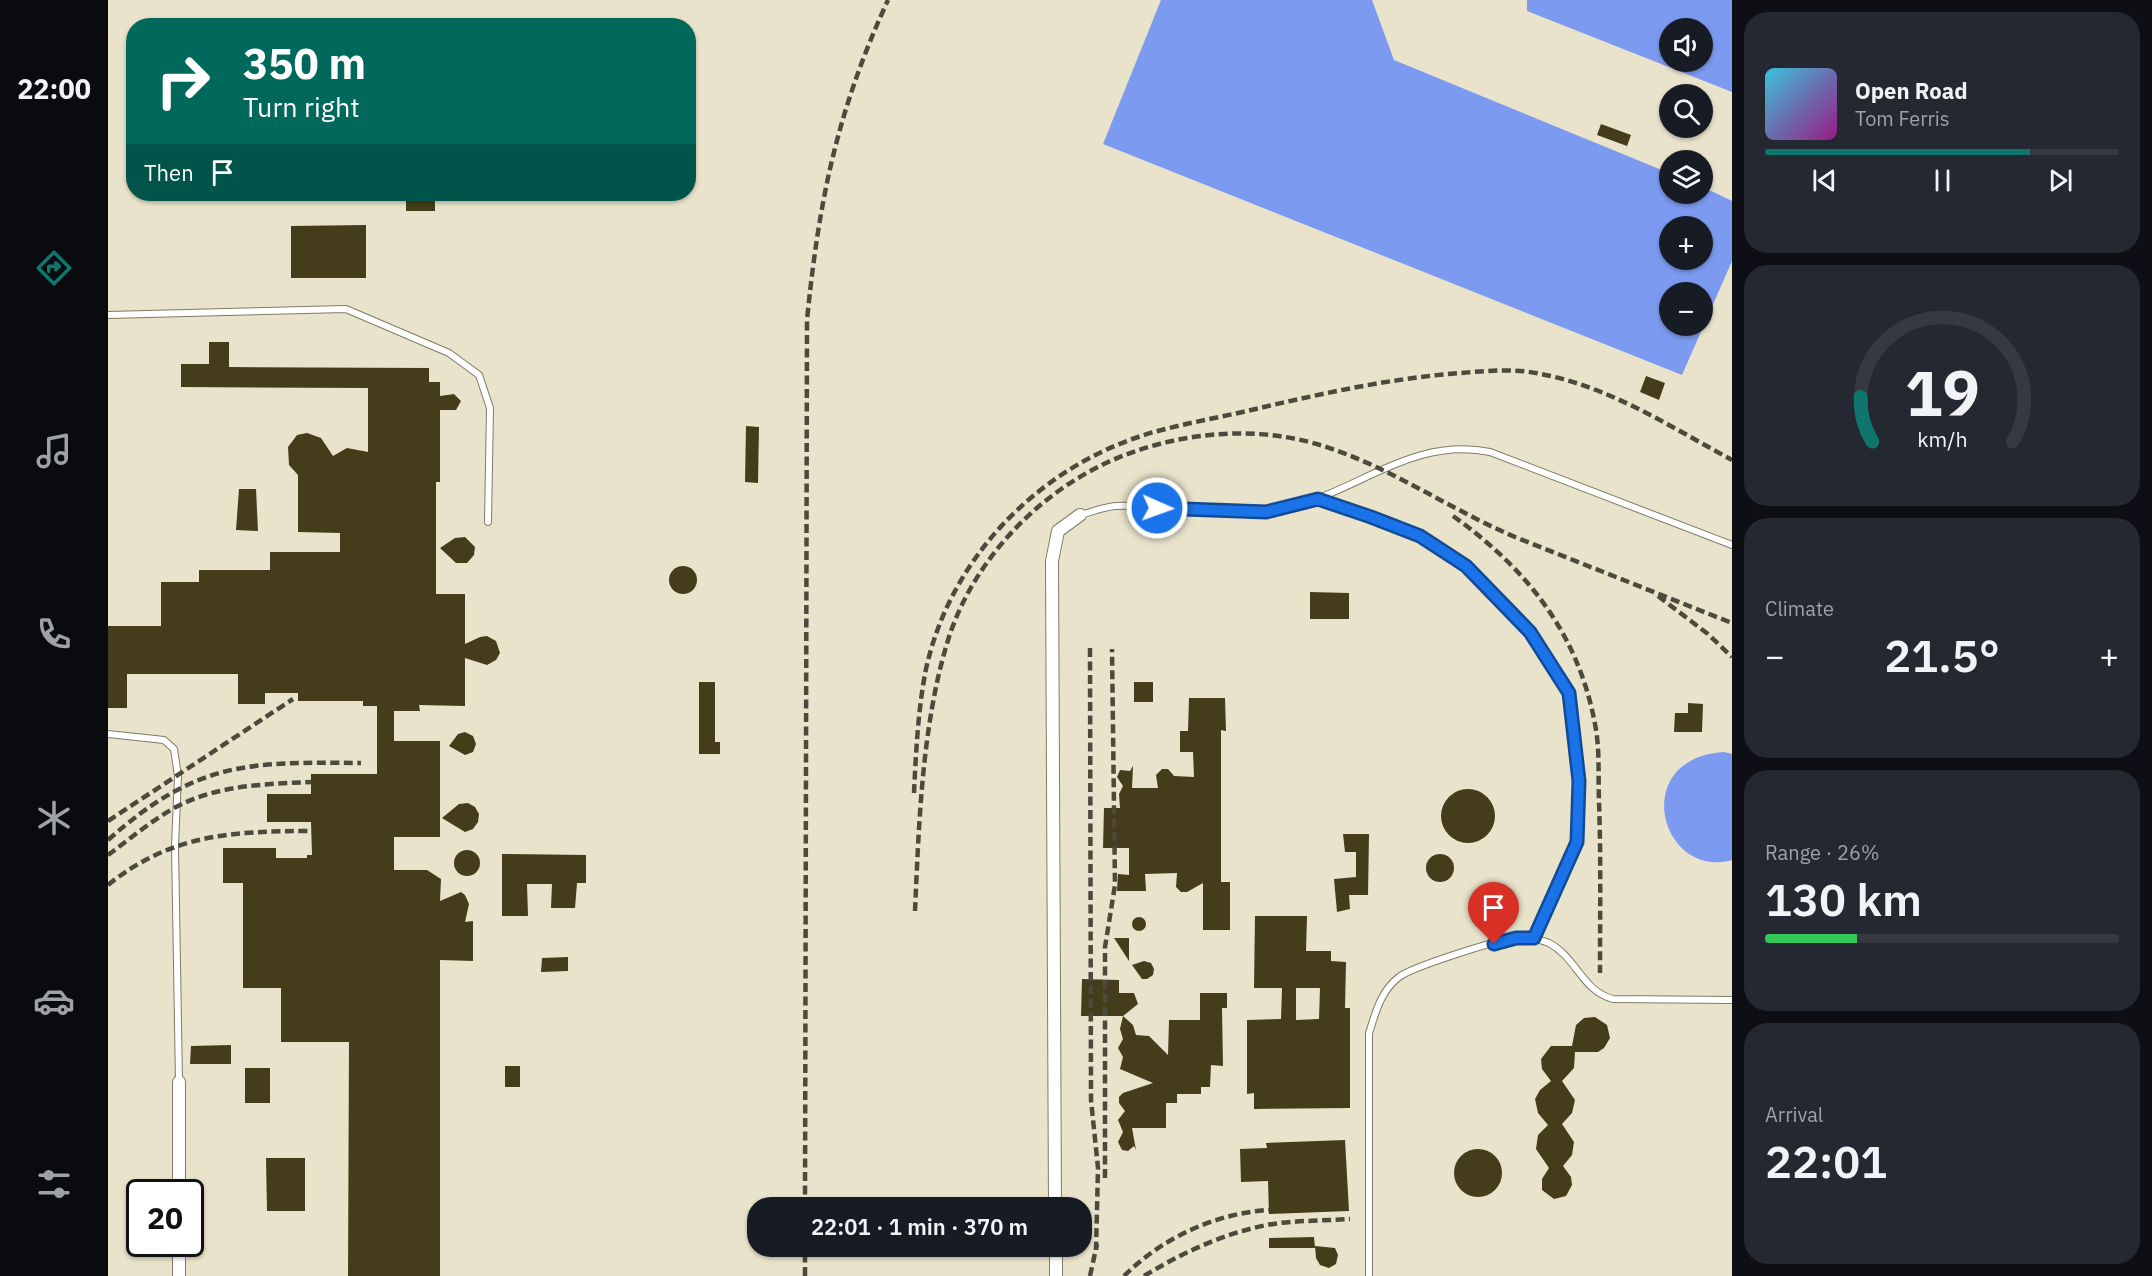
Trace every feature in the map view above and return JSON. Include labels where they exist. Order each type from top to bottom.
[{"type":"street","points":[[1055,1197],[1052,561],[1058,531],[1080,515]]},
{"type":"street","points":[[179,1082],[179,1179]]},
{"type":"street","points":[[179,1257],[179,1276]]},
{"type":"street","points":[[1056,1257],[1056,1276]]},
{"type":"lane","points":[[108,315],[346,309],[449,353],[479,375],[490,408],[488,522]]},
{"type":"lane","points":[[1080,515],[1114,506],[1266,512],[1318,499],[1403,461],[1437,450],[1467,447],[1490,452],[1732,545]]},
{"type":"lane","points":[[1318,499],[1420,536],[1466,566],[1530,632],[1569,693],[1579,781],[1577,842],[1534,938]]},
{"type":"lane","points":[[108,734],[164,740],[174,748],[178,776],[175,846],[179,1082]]},
{"type":"lane","points":[[1369,1276],[1369,1033],[1380,998],[1399,977],[1450,957],[1516,938],[1534,938],[1550,944],[1574,962],[1587,984],[1600,996],[1613,999],[1732,1000]]},
{"type":"water","points":[[1161,0],[1372,0],[1394,60],[1659,169],[1659,204],[1713,204],[1713,192],[1732,201],[1732,261],[1713,304],[1713,282],[1659,282],[1659,336],[1699,336],[1682,375],[1103,144]]},
{"type":"water","points":[[1527,0],[1732,0],[1732,92],[1681,72],[1713,72],[1713,18],[1659,18],[1659,63],[1527,11]]},
{"type":"water","points":[[1724,752],[1732,754],[1732,860],[1707,861],[1687,852],[1673,836],[1665,816],[1665,794],[1675,774],[1694,759]]},
{"type":"building","points":[[1601,124],[1631,135],[1627,146],[1597,135]]},
{"type":"building","points":[[406,201],[435,201],[435,211],[406,211]]},
{"type":"building","points":[[366,225],[366,278],[291,278],[291,226]]},
{"type":"building","points":[[209,342],[229,342],[229,367],[429,368],[429,382],[440,382],[440,396],[454,394],[461,401],[456,410],[440,410],[440,482],[436,482],[436,594],[465,594],[465,644],[487,636],[496,641],[500,653],[496,660],[487,665],[465,658],[465,706],[419,705],[420,711],[394,711],[394,741],[440,741],[440,837],[394,837],[394,870],[427,870],[441,879],[440,901],[461,892],[469,904],[465,922],[473,921],[473,961],[440,960],[440,1276],[348,1276],[349,1042],[281,1042],[281,988],[243,988],[243,883],[223,883],[223,848],[276,848],[276,858],[307,858],[307,855],[312,855],[311,822],[267,822],[267,794],[311,794],[311,774],[377,774],[377,706],[363,706],[363,701],[298,701],[298,693],[265,693],[265,704],[238,704],[238,674],[127,674],[127,708],[108,708],[108,626],[161,626],[161,582],[199,582],[199,570],[270,570],[270,552],[340,552],[340,533],[298,532],[298,475],[289,465],[288,447],[297,435],[307,433],[321,438],[333,456],[347,448],[368,452],[368,388],[181,387],[181,364],[209,364]]},
{"type":"building","points":[[1646,376],[1665,383],[1659,400],[1640,392]]},
{"type":"building","points":[[746,426],[759,427],[758,483],[745,482]]},
{"type":"building","points":[[239,489],[256,489],[258,531],[236,530]]},
{"type":"building","points":[[465,537],[475,547],[474,555],[467,563],[456,563],[440,548],[455,538]]},
{"type":"building","points":[[683,566],[693,570],[697,580],[693,590],[683,594],[673,590],[669,580],[673,570]]},
{"type":"building","points":[[1310,592],[1349,593],[1349,619],[1310,619]]},
{"type":"building","points":[[699,682],[715,682],[715,742],[720,742],[720,754],[699,754]]},
{"type":"building","points":[[1134,682],[1153,682],[1153,702],[1134,702]]},
{"type":"building","points":[[1189,698],[1225,698],[1226,731],[1221,730],[1221,882],[1230,882],[1230,930],[1203,930],[1203,883],[1187,892],[1181,892],[1176,887],[1177,873],[1145,874],[1146,891],[1117,891],[1118,874],[1129,875],[1129,848],[1103,848],[1104,808],[1120,808],[1119,794],[1123,786],[1117,777],[1120,770],[1130,771],[1133,766],[1132,788],[1158,788],[1156,775],[1162,769],[1168,769],[1174,776],[1194,777],[1193,752],[1180,752],[1180,731],[1188,731]]},
{"type":"building","points":[[1688,703],[1703,704],[1702,732],[1674,732],[1675,713],[1688,713]]},
{"type":"building","points":[[465,732],[473,736],[476,744],[473,752],[465,755],[449,746],[458,734]]},
{"type":"building","points":[[1463,789],[1473,789],[1483,793],[1491,801],[1495,816],[1491,831],[1483,839],[1473,843],[1463,843],[1453,839],[1445,831],[1441,821],[1441,811],[1445,801],[1453,793]]},
{"type":"building","points":[[468,803],[475,807],[479,814],[478,822],[473,829],[465,832],[442,818],[459,804]]},
{"type":"building","points":[[1343,834],[1369,834],[1368,895],[1349,895],[1350,909],[1337,912],[1334,879],[1356,877],[1356,852],[1345,852]]},
{"type":"building","points":[[467,850],[476,854],[480,863],[476,872],[467,876],[458,872],[454,863],[458,854]]},
{"type":"building","points":[[502,854],[586,855],[586,883],[577,883],[575,908],[551,908],[552,884],[527,884],[528,916],[502,916]]},
{"type":"building","points":[[1440,854],[1450,858],[1454,868],[1450,878],[1440,882],[1430,878],[1426,868],[1430,858]]},
{"type":"building","points":[[1255,916],[1307,916],[1306,951],[1331,951],[1331,961],[1346,962],[1345,1008],[1350,1008],[1350,1108],[1254,1109],[1254,1093],[1247,1094],[1247,1020],[1281,1019],[1282,988],[1254,988]],"holes":[[[1296,988],[1320,988],[1319,1019],[1296,1020]]]},
{"type":"building","points":[[1136,917],[1142,917],[1146,924],[1142,931],[1136,931],[1132,927],[1132,921]]},
{"type":"building","points":[[1114,938],[1129,938],[1129,961]]},
{"type":"building","points":[[568,957],[568,971],[541,972],[542,958]]},
{"type":"building","points":[[1144,961],[1151,963],[1154,969],[1153,975],[1147,979],[1142,979],[1132,965]]},
{"type":"building","points":[[1082,979],[1119,980],[1119,993],[1134,993],[1138,1004],[1123,1016],[1081,1016]]},
{"type":"building","points":[[1200,993],[1227,993],[1227,1008],[1222,1008],[1223,1066],[1211,1065],[1210,1087],[1201,1087],[1201,1094],[1177,1094],[1177,1103],[1166,1103],[1166,1128],[1132,1128],[1136,1150],[1134,1146],[1128,1151],[1122,1150],[1118,1142],[1123,1132],[1118,1120],[1125,1111],[1119,1103],[1119,1097],[1123,1093],[1153,1083],[1120,1069],[1123,1057],[1118,1048],[1123,1039],[1120,1029],[1123,1016],[1133,1025],[1136,1035],[1149,1036],[1168,1055],[1169,1020],[1200,1020]]},
{"type":"building","points":[[1595,1017],[1607,1025],[1610,1038],[1604,1048],[1598,1052],[1575,1052],[1574,1068],[1562,1081],[1575,1100],[1572,1113],[1562,1124],[1574,1142],[1572,1155],[1563,1166],[1571,1177],[1572,1185],[1566,1196],[1554,1199],[1542,1190],[1542,1179],[1549,1168],[1536,1149],[1538,1135],[1548,1125],[1538,1113],[1535,1099],[1540,1090],[1551,1081],[1542,1069],[1541,1059],[1551,1046],[1572,1046],[1576,1025],[1584,1018]]},
{"type":"building","points":[[231,1045],[231,1064],[190,1064],[191,1046]]},
{"type":"building","points":[[505,1066],[520,1066],[520,1087],[505,1087]]},
{"type":"building","points":[[245,1068],[270,1068],[270,1103],[245,1103]]},
{"type":"building","points":[[1345,1140],[1349,1211],[1269,1214],[1268,1181],[1241,1182],[1240,1149],[1267,1148],[1266,1143]]},
{"type":"building","points":[[1473,1149],[1483,1149],[1495,1156],[1502,1168],[1502,1178],[1495,1190],[1483,1197],[1473,1197],[1458,1186],[1454,1178],[1454,1168],[1465,1153]]},
{"type":"building","points":[[266,1158],[305,1158],[305,1211],[267,1211]]},
{"type":"building","points":[[1314,1237],[1315,1248],[1269,1248],[1269,1238]]},
{"type":"building","points":[[1315,1246],[1335,1248],[1338,1255],[1336,1264],[1329,1268],[1320,1265],[1316,1258]]},
{"type":"railway","points":[[805,1197],[807,320],[824,195],[833,157],[856,80],[888,0]]},
{"type":"railway","points":[[914,793],[919,715],[926,669],[938,627],[956,588],[980,552],[1007,520],[1039,491],[1075,466],[1113,447],[1168,428],[1362,386],[1435,375],[1511,371],[1531,372],[1567,380],[1616,398],[1732,460]]},
{"type":"railway","points":[[915,911],[920,808],[927,738],[940,670],[949,637],[962,605],[978,576],[1021,522],[1047,499],[1075,480],[1136,451],[1181,439],[1228,434],[1275,436],[1320,445],[1370,464],[1515,537],[1732,623]]},
{"type":"railway","points":[[1453,516],[1480,536],[1526,581],[1562,632],[1587,691],[1597,733],[1598,752],[1600,973]]},
{"type":"railway","points":[[1658,596],[1708,634],[1732,657]]},
{"type":"railway","points":[[1090,648],[1091,1100],[1098,1168],[1096,1250]]},
{"type":"railway","points":[[1105,1178],[1105,947],[1115,885],[1112,649]]},
{"type":"railway","points":[[108,821],[293,699]]},
{"type":"railway","points":[[108,840],[169,794],[197,781],[225,772],[254,766],[361,763]]},
{"type":"railway","points":[[108,855],[176,807],[208,794],[242,787],[311,782]]},
{"type":"railway","points":[[108,885],[155,855],[204,839],[256,832],[312,831]]},
{"type":"railway","points":[[1124,1276],[1155,1250],[1191,1230],[1229,1216],[1269,1210]]},
{"type":"railway","points":[[1144,1276],[1203,1245],[1250,1229],[1288,1222],[1350,1219]]},
{"type":"railway","points":[[1090,1276],[1097,1244]]},
{"type":"railway","points":[[805,1257],[805,1276]]},
{"type":"route","points":[[1157,508],[1266,512],[1318,499],[1420,536],[1466,566],[1530,632],[1569,693],[1579,781],[1577,842],[1534,938],[1516,938],[1494,944]]}]
